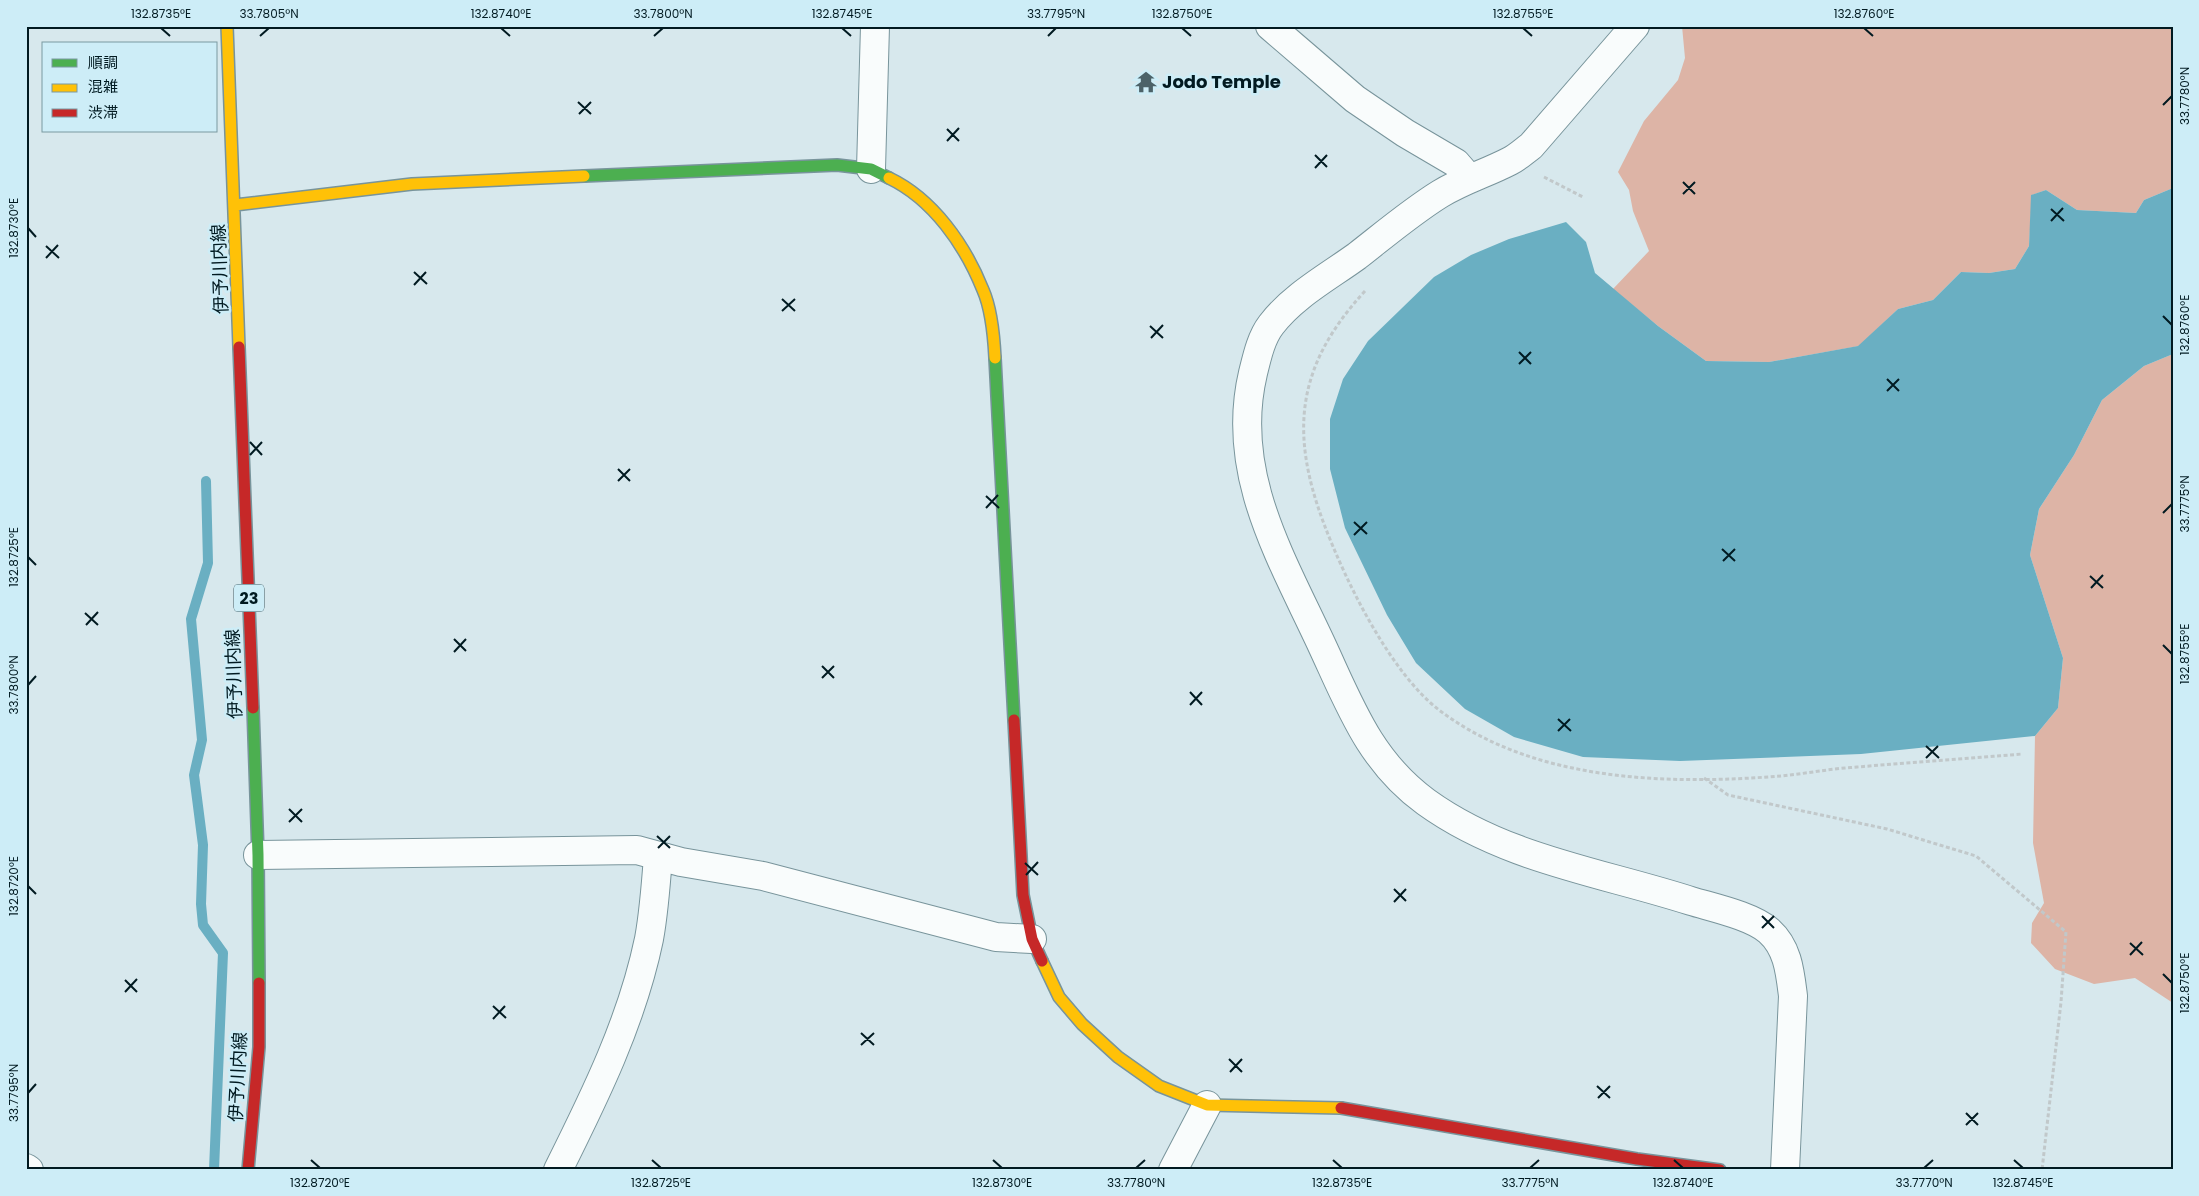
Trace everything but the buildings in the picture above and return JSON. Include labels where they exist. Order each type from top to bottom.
[{"type":"street","name":"伊予川内線","points":[[228,26],[258,855],[259,1047],[248,1170]]},
{"type":"street","points":[[871,169],[874,36],[894,26]]},
{"type":"street","points":[[1270,26],[1355,99],[1404,133],[1456,163],[1469,178]]},
{"type":"street","points":[[1635,26],[1531,146],[1513,160],[1469,178],[1438,195],[1299,298],[1270,326],[1258,354],[1250,386],[1247,448],[1263,516],[1355,718],[1374,751],[1394,775],[1422,799],[1452,820],[1506,845],[1560,865],[1649,887],[1744,918],[1768,930],[1783,947],[1790,970],[1793,996],[1785,1170]]},
{"type":"street","points":[[235,205],[412,184],[827,166],[871,169],[906,186],[938,216],[962,250],[984,292],[994,342],[1023,895],[1032,939],[1059,997],[1082,1024],[1118,1058],[1159,1086],[1207,1105],[1340,1108],[1636,1159],[1720,1170]]},
{"type":"street","points":[[258,855],[637,850],[681,862],[763,876],[996,937],[1032,939]]},
{"type":"street","points":[[558,1170],[614,1052],[635,992],[648,939],[655,896],[658,856]]},
{"type":"street","points":[[1173,1170],[1207,1105]]},
{"type":"path","points":[[1513,160],[1584,197]]},
{"type":"path","points":[[1370,286],[1334,329],[1316,360],[1306,392],[1303,420],[1304,452],[1315,499],[1335,552],[1356,596],[1407,678],[1438,709],[1505,748],[1592,772],[1644,778],[1780,776],[1842,768],[2022,754]]},
{"type":"path","points":[[1704,778],[1728,795],[1887,829],[1976,856],[2066,932],[2061,1002],[2042,1170]]},
{"type":"shaded area","points":[[1682,26],[2173,26],[2173,188],[2144,200],[2136,213],[2077,210],[2046,190],[2032,195],[2029,246],[2015,269],[1989,273],[1961,272],[1933,300],[1898,309],[1859,346],[1769,362],[1706,361],[1658,326],[1613,289],[1649,251],[1633,211],[1629,190],[1618,172],[1644,121],[1678,80],[1685,58]]},
{"type":"shaded area","points":[[2173,354],[2173,1003],[2135,978],[2094,984],[2055,969],[2031,943],[2032,923],[2044,903],[2033,843],[2035,736],[2058,708],[2063,658],[2030,555],[2039,509],[2074,455],[2102,400],[2144,366]]},
{"type":"water","points":[[2173,188],[2173,354],[2144,366],[2102,400],[2074,455],[2039,509],[2030,555],[2063,658],[2058,708],[2035,736],[1861,754],[1680,761],[1583,757],[1514,737],[1465,709],[1416,663],[1387,615],[1345,528],[1330,469],[1330,419],[1343,379],[1368,341],[1434,277],[1471,255],[1509,239],[1566,222],[1586,242],[1595,273],[1658,326],[1706,361],[1769,362],[1858,346],[1898,309],[1933,300],[1961,272],[1989,273],[2015,269],[2029,246],[2031,195],[2046,190],[2077,210],[2136,213],[2144,200]]},
{"type":"waterway","points":[[206,481],[208,563],[191,619],[202,740],[194,775],[203,845],[201,904],[203,925],[223,953],[214,1170]]},
{"type":"traffic: fast","points":[[584,176],[837,165],[871,169],[889,178]]},
{"type":"traffic: fast","points":[[995,358],[1014,720]]},
{"type":"traffic: fast","points":[[253,708],[258,855],[259,983]]},
{"type":"traffic: slow","points":[[227,26],[239,347]]},
{"type":"traffic: slow","points":[[235,205],[412,184],[584,176]]},
{"type":"traffic: slow","points":[[889,178],[920,198],[946,225],[967,256],[976,273],[988,305],[995,358]]},
{"type":"traffic: slow","points":[[1042,961],[1059,997],[1082,1024],[1118,1057],[1159,1086],[1207,1105],[1341,1108]]},
{"type":"traffic: jam","points":[[239,347],[253,708]]},
{"type":"traffic: jam","points":[[1014,720],[1023,895],[1032,939],[1042,961]]},
{"type":"traffic: jam","points":[[248,1170],[259,1047],[259,983]]},
{"type":"traffic: jam","points":[[1341,1108],[1637,1159],[1720,1170]]},
{"type":"place","name":"Jodo Temple","points":[[1146,82]]}]
